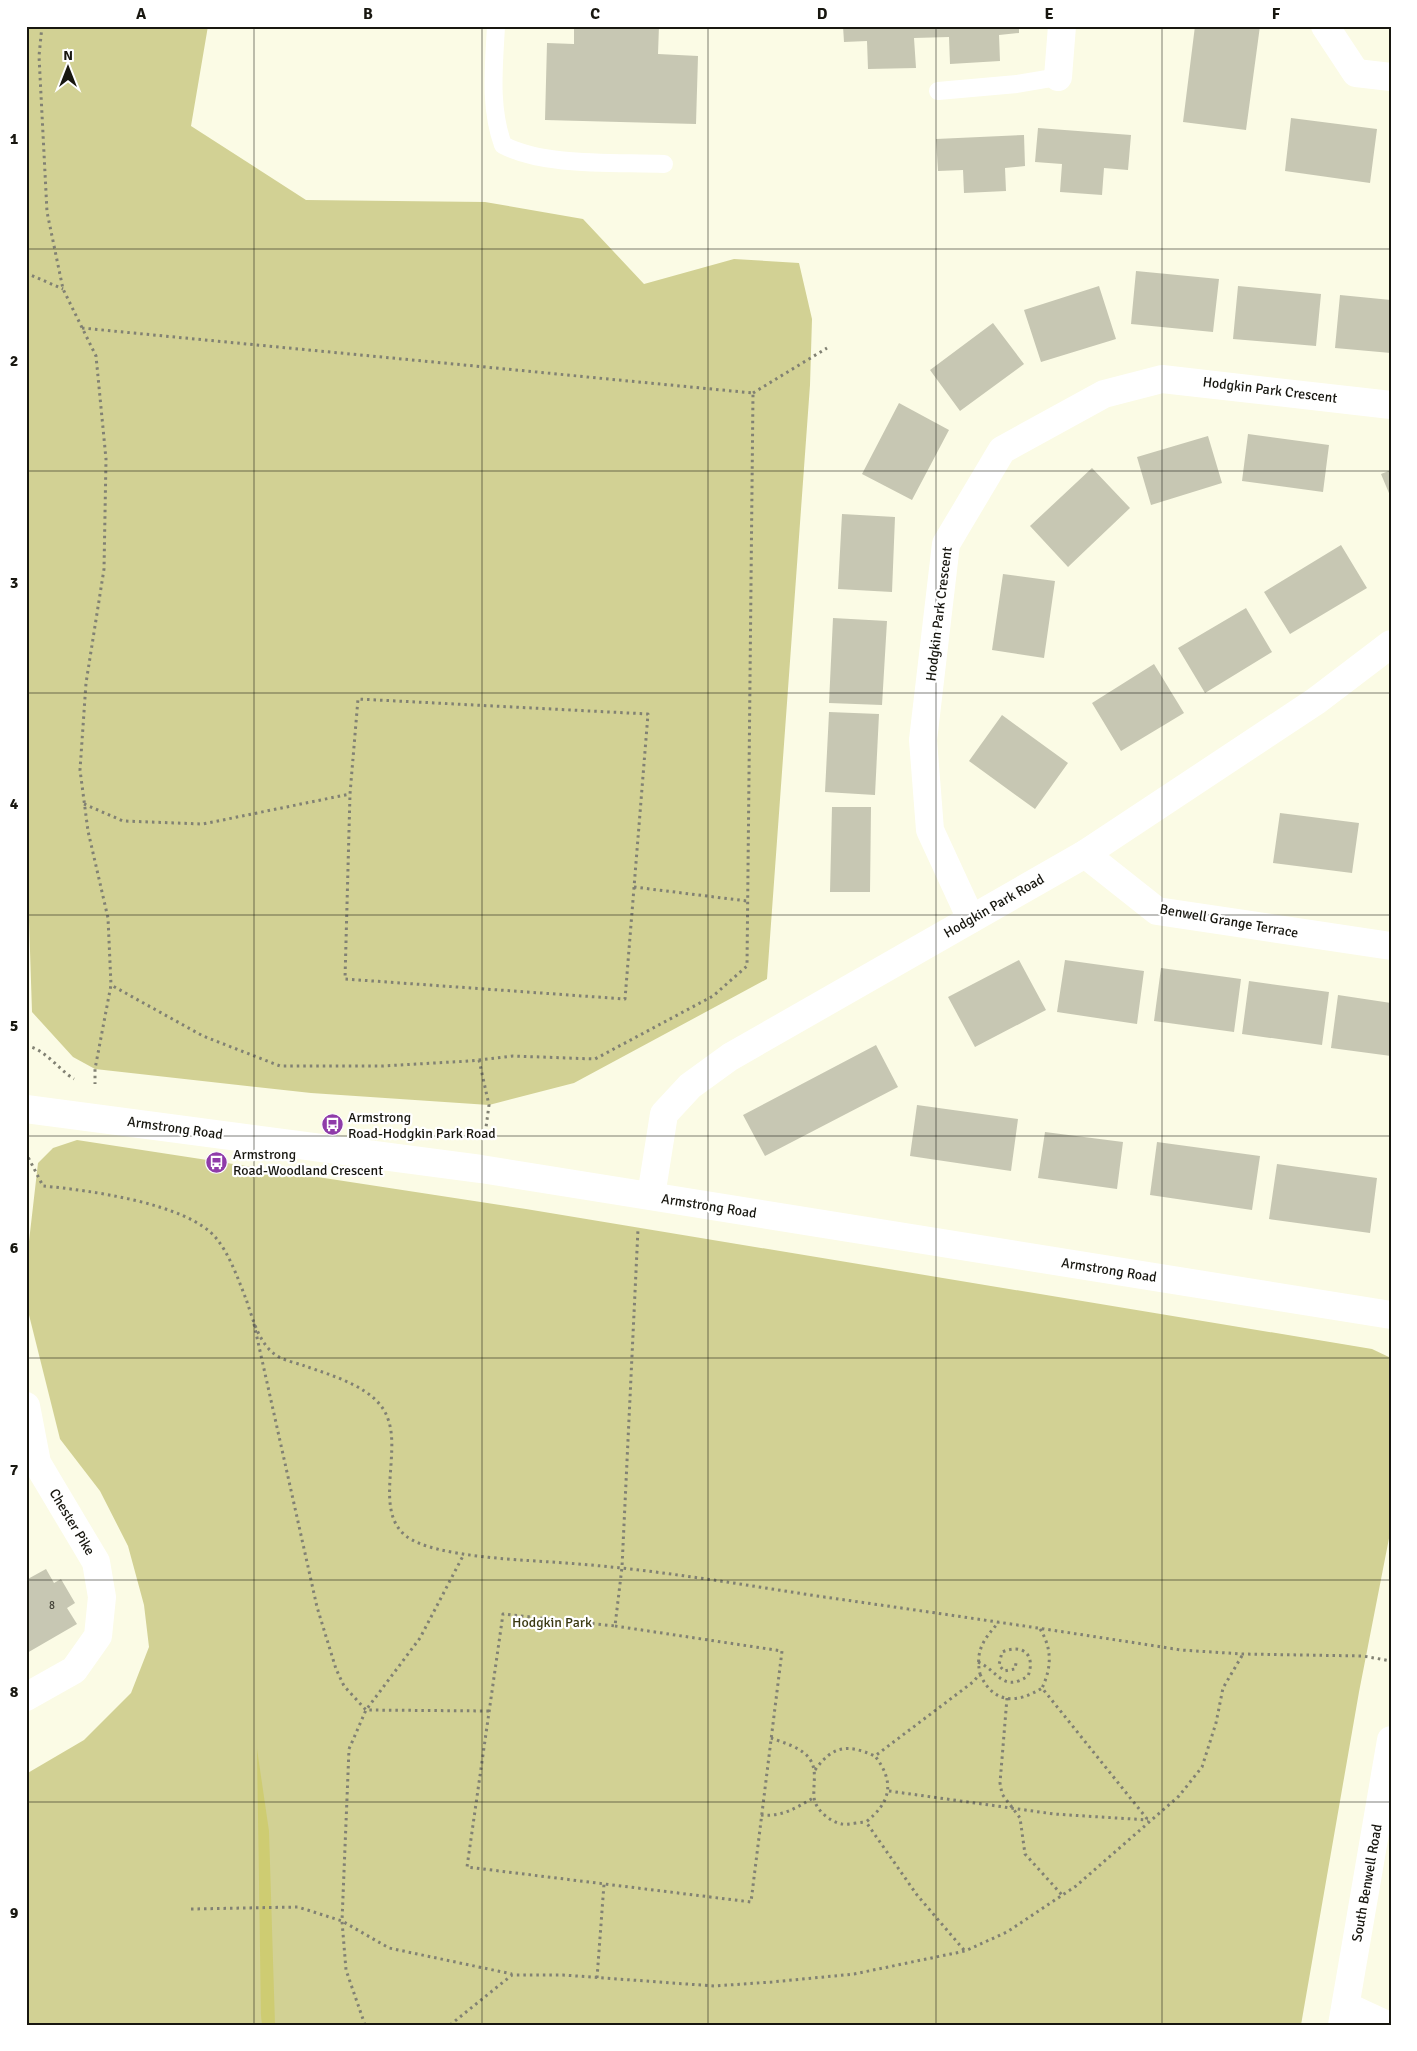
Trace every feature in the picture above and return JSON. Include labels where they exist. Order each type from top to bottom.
[{"type":"street","points":[[1058,77],[1062,26]]},
{"type":"street","points":[[1325,26],[1356,73],[1391,77]]},
{"type":"street","name":"Hodgkin Park Crescent","points":[[971,920],[930,830],[924,740],[946,544],[1002,450],[1104,394],[1162,379],[1391,405]]},
{"type":"street","name":"Hodgkin Park Road","points":[[651,1196],[664,1114],[690,1086],[730,1057],[1085,854],[1316,700],[1391,644]]},
{"type":"street","name":"Benwell Grange Terrace","points":[[1085,854],[1157,911],[1391,946]]},
{"type":"street","name":"Armstrong Road","points":[[26,1109],[481,1169],[1391,1315]]},
{"type":"street","name":"Chester Pike","points":[[26,1406],[37,1463],[96,1562],[102,1597],[98,1636],[74,1670],[26,1697]]},
{"type":"street","name":"South Benwell Road","points":[[1344,2015],[1391,1740]]},
{"type":"street","points":[[1344,2015],[1387,2025]]},
{"type":"lane","points":[[496,26],[493,83],[496,125],[503,145],[519,153],[544,158],[664,164]]},
{"type":"lane","points":[[938,91],[1017,84],[1058,77]]},
{"type":"path","points":[[42,26],[39,56],[47,212],[64,289],[96,356],[106,459],[104,569],[86,683],[80,770],[88,831],[108,918],[110,985],[95,1068],[95,1090]]},
{"type":"path","points":[[26,273],[64,289]]},
{"type":"path","points":[[82,328],[753,393],[828,348]]},
{"type":"path","points":[[110,985],[203,1036],[280,1066],[383,1066],[513,1056],[595,1059],[712,996],[747,966],[753,393]]},
{"type":"path","points":[[358,699],[648,714],[625,999],[345,979],[350,794],[358,699]]},
{"type":"path","points":[[84,804],[123,821],[203,824],[350,794]]},
{"type":"path","points":[[634,886],[747,901]]},
{"type":"path","points":[[479,1060],[489,1105],[481,1169]]},
{"type":"path","points":[[26,1144],[27,1155],[43,1186],[80,1189],[132,1200],[194,1220],[216,1238],[237,1275],[262,1341],[278,1357],[312,1368],[370,1394],[388,1416],[393,1440],[389,1503],[393,1520],[406,1537],[433,1548],[464,1554],[622,1567],[1181,1650],[1243,1654],[1363,1656],[1391,1661]]},
{"type":"path","points":[[615,1626],[622,1567],[638,1227],[651,1196]]},
{"type":"path","points":[[253,1318],[260,1358],[317,1607],[336,1669],[344,1686],[366,1710],[489,1711]]},
{"type":"path","points":[[365,2025],[346,1970],[342,1921],[349,1749],[366,1710],[420,1638],[464,1554]]},
{"type":"path","points":[[503,1614],[615,1626],[782,1651],[751,1902],[468,1867],[503,1614]]},
{"type":"path","points":[[999,1622],[983,1641],[977,1661],[983,1682],[997,1696],[1007,1698],[1020,1699],[1042,1688],[1050,1660],[1049,1648],[1040,1628]]},
{"type":"path","points":[[977,1661],[989,1667],[1001,1680],[1011,1683],[1028,1676],[1031,1659],[1027,1652],[1019,1648],[1002,1652],[999,1665],[1004,1671],[1015,1669],[1016,1663]]},
{"type":"path","points":[[190,1909],[298,1907],[342,1921],[389,1948],[512,1974],[714,1986],[854,1974],[965,1951],[1007,1932],[1076,1886],[1148,1820],[1179,1796],[1202,1768],[1216,1723],[1223,1688],[1243,1654]]},
{"type":"path","points":[[874,1756],[973,1682],[980,1674]]},
{"type":"path","points":[[1042,1688],[1148,1820]]},
{"type":"path","points":[[1007,1698],[1000,1783],[1002,1794],[1020,1818],[1025,1854],[1062,1895]]},
{"type":"path","points":[[771,1738],[800,1751],[810,1760],[815,1771],[814,1798],[820,1810],[831,1820],[843,1824],[866,1822],[880,1811],[888,1791],[885,1770],[874,1756],[857,1748],[846,1748],[830,1753],[823,1759],[815,1771]]},
{"type":"path","points":[[888,1791],[1054,1814],[1148,1820]]},
{"type":"path","points":[[762,1815],[774,1816],[789,1812],[814,1798]]},
{"type":"path","points":[[866,1822],[917,1895],[965,1951]]},
{"type":"path","points":[[597,1978],[604,1884]]},
{"type":"path","points":[[450,2025],[512,1974]]},
{"type":"green space","points":[[26,26],[208,26],[191,126],[306,200],[485,202],[583,219],[644,284],[734,259],[799,263],[812,319],[810,385],[767,979],[574,1083],[489,1105],[311,1093],[95,1069],[73,1057],[32,1012],[26,829]]},
{"type":"green space","name":"Hodgkin Park","points":[[77,1140],[526,1209],[1372,1349],[1391,1358],[1391,1528],[1359,1692],[1301,2025],[26,2025],[26,1774],[84,1740],[131,1693],[149,1647],[144,1605],[128,1546],[100,1491],[60,1439],[27,1307],[28,1250],[38,1163],[53,1148]]},
{"type":"shaded area","points":[[257,1749],[269,1831],[275,2025],[262,2025],[261,2016]]},
{"type":"building","points":[[574,26],[659,26],[658,54],[698,56],[696,124],[545,120],[547,43],[574,44]]},
{"type":"building","points":[[843,26],[1019,26],[1019,33],[999,35],[1000,61],[950,64],[949,37],[914,38],[916,68],[868,69],[867,41],[844,42]]},
{"type":"building","points":[[1195,26],[1260,26],[1246,130],[1183,122]]},
{"type":"building","points":[[1291,118],[1377,129],[1370,183],[1285,171]]},
{"type":"building","points":[[1038,128],[1131,135],[1128,170],[1104,168],[1102,195],[1060,192],[1062,164],[1035,162]]},
{"type":"building","points":[[1024,135],[1025,166],[1005,168],[1006,191],[964,193],[963,170],[938,171],[936,139]]},
{"type":"building","points":[[1136,271],[1219,279],[1213,332],[1131,324]]},
{"type":"building","points":[[1099,286],[1116,339],[1041,362],[1024,310]]},
{"type":"building","points":[[1238,286],[1321,294],[1316,346],[1233,339]]},
{"type":"building","points":[[1340,295],[1391,300],[1391,353],[1335,348]]},
{"type":"building","points":[[993,323],[1024,364],[960,411],[930,370]]},
{"type":"building","points":[[899,403],[949,430],[912,500],[862,474]]},
{"type":"building","points":[[1248,434],[1329,445],[1323,492],[1242,481]]},
{"type":"building","points":[[1208,436],[1222,483],[1151,505],[1137,457]]},
{"type":"building","points":[[1092,468],[1130,508],[1068,567],[1030,526]]},
{"type":"building","points":[[1391,470],[1391,498],[1381,474]]},
{"type":"building","points":[[842,514],[895,517],[892,592],[838,589]]},
{"type":"building","points":[[1341,545],[1367,588],[1290,634],[1264,592]]},
{"type":"building","points":[[1003,574],[1055,581],[1044,658],[992,650]]},
{"type":"building","points":[[1246,608],[1272,652],[1205,693],[1178,648]]},
{"type":"building","points":[[833,618],[887,621],[882,705],[829,703]]},
{"type":"building","points":[[1154,664],[1184,713],[1121,751],[1092,703]]},
{"type":"building","points":[[829,712],[879,714],[875,795],[825,792]]},
{"type":"building","points":[[1002,715],[1068,763],[1035,809],[969,761]]},
{"type":"building","points":[[832,807],[871,807],[870,892],[830,892]]},
{"type":"building","points":[[1280,813],[1359,823],[1352,873],[1273,863]]},
{"type":"building","points":[[1019,960],[1046,1010],[975,1047],[948,997]]},
{"type":"building","points":[[1065,960],[1144,971],[1137,1024],[1057,1012]]},
{"type":"building","points":[[1161,968],[1241,979],[1234,1032],[1154,1021]]},
{"type":"building","points":[[1249,981],[1329,992],[1322,1045],[1242,1034]]},
{"type":"building","points":[[1338,995],[1391,1003],[1391,1056],[1331,1048]]},
{"type":"building","points":[[876,1045],[898,1087],[765,1156],[743,1115]]},
{"type":"building","points":[[917,1105],[1018,1119],[1011,1171],[910,1156]]},
{"type":"building","points":[[1045,1132],[1123,1142],[1117,1189],[1038,1178]]},
{"type":"building","points":[[1157,1142],[1260,1156],[1252,1210],[1150,1195]]},
{"type":"building","points":[[1277,1164],[1377,1178],[1370,1233],[1269,1219]]},
{"type":"building","points":[[46,1569],[54,1583],[61,1579],[75,1603],[67,1608],[77,1624],[27,1653],[29,1657],[26,1659],[26,1580]]},
{"type":"place","name":"Armstrong Road-Hodgkin Park Road","points":[[332,1125]]},
{"type":"place","name":"Armstrong Road-Woodland Crescent","points":[[217,1162]]}]
